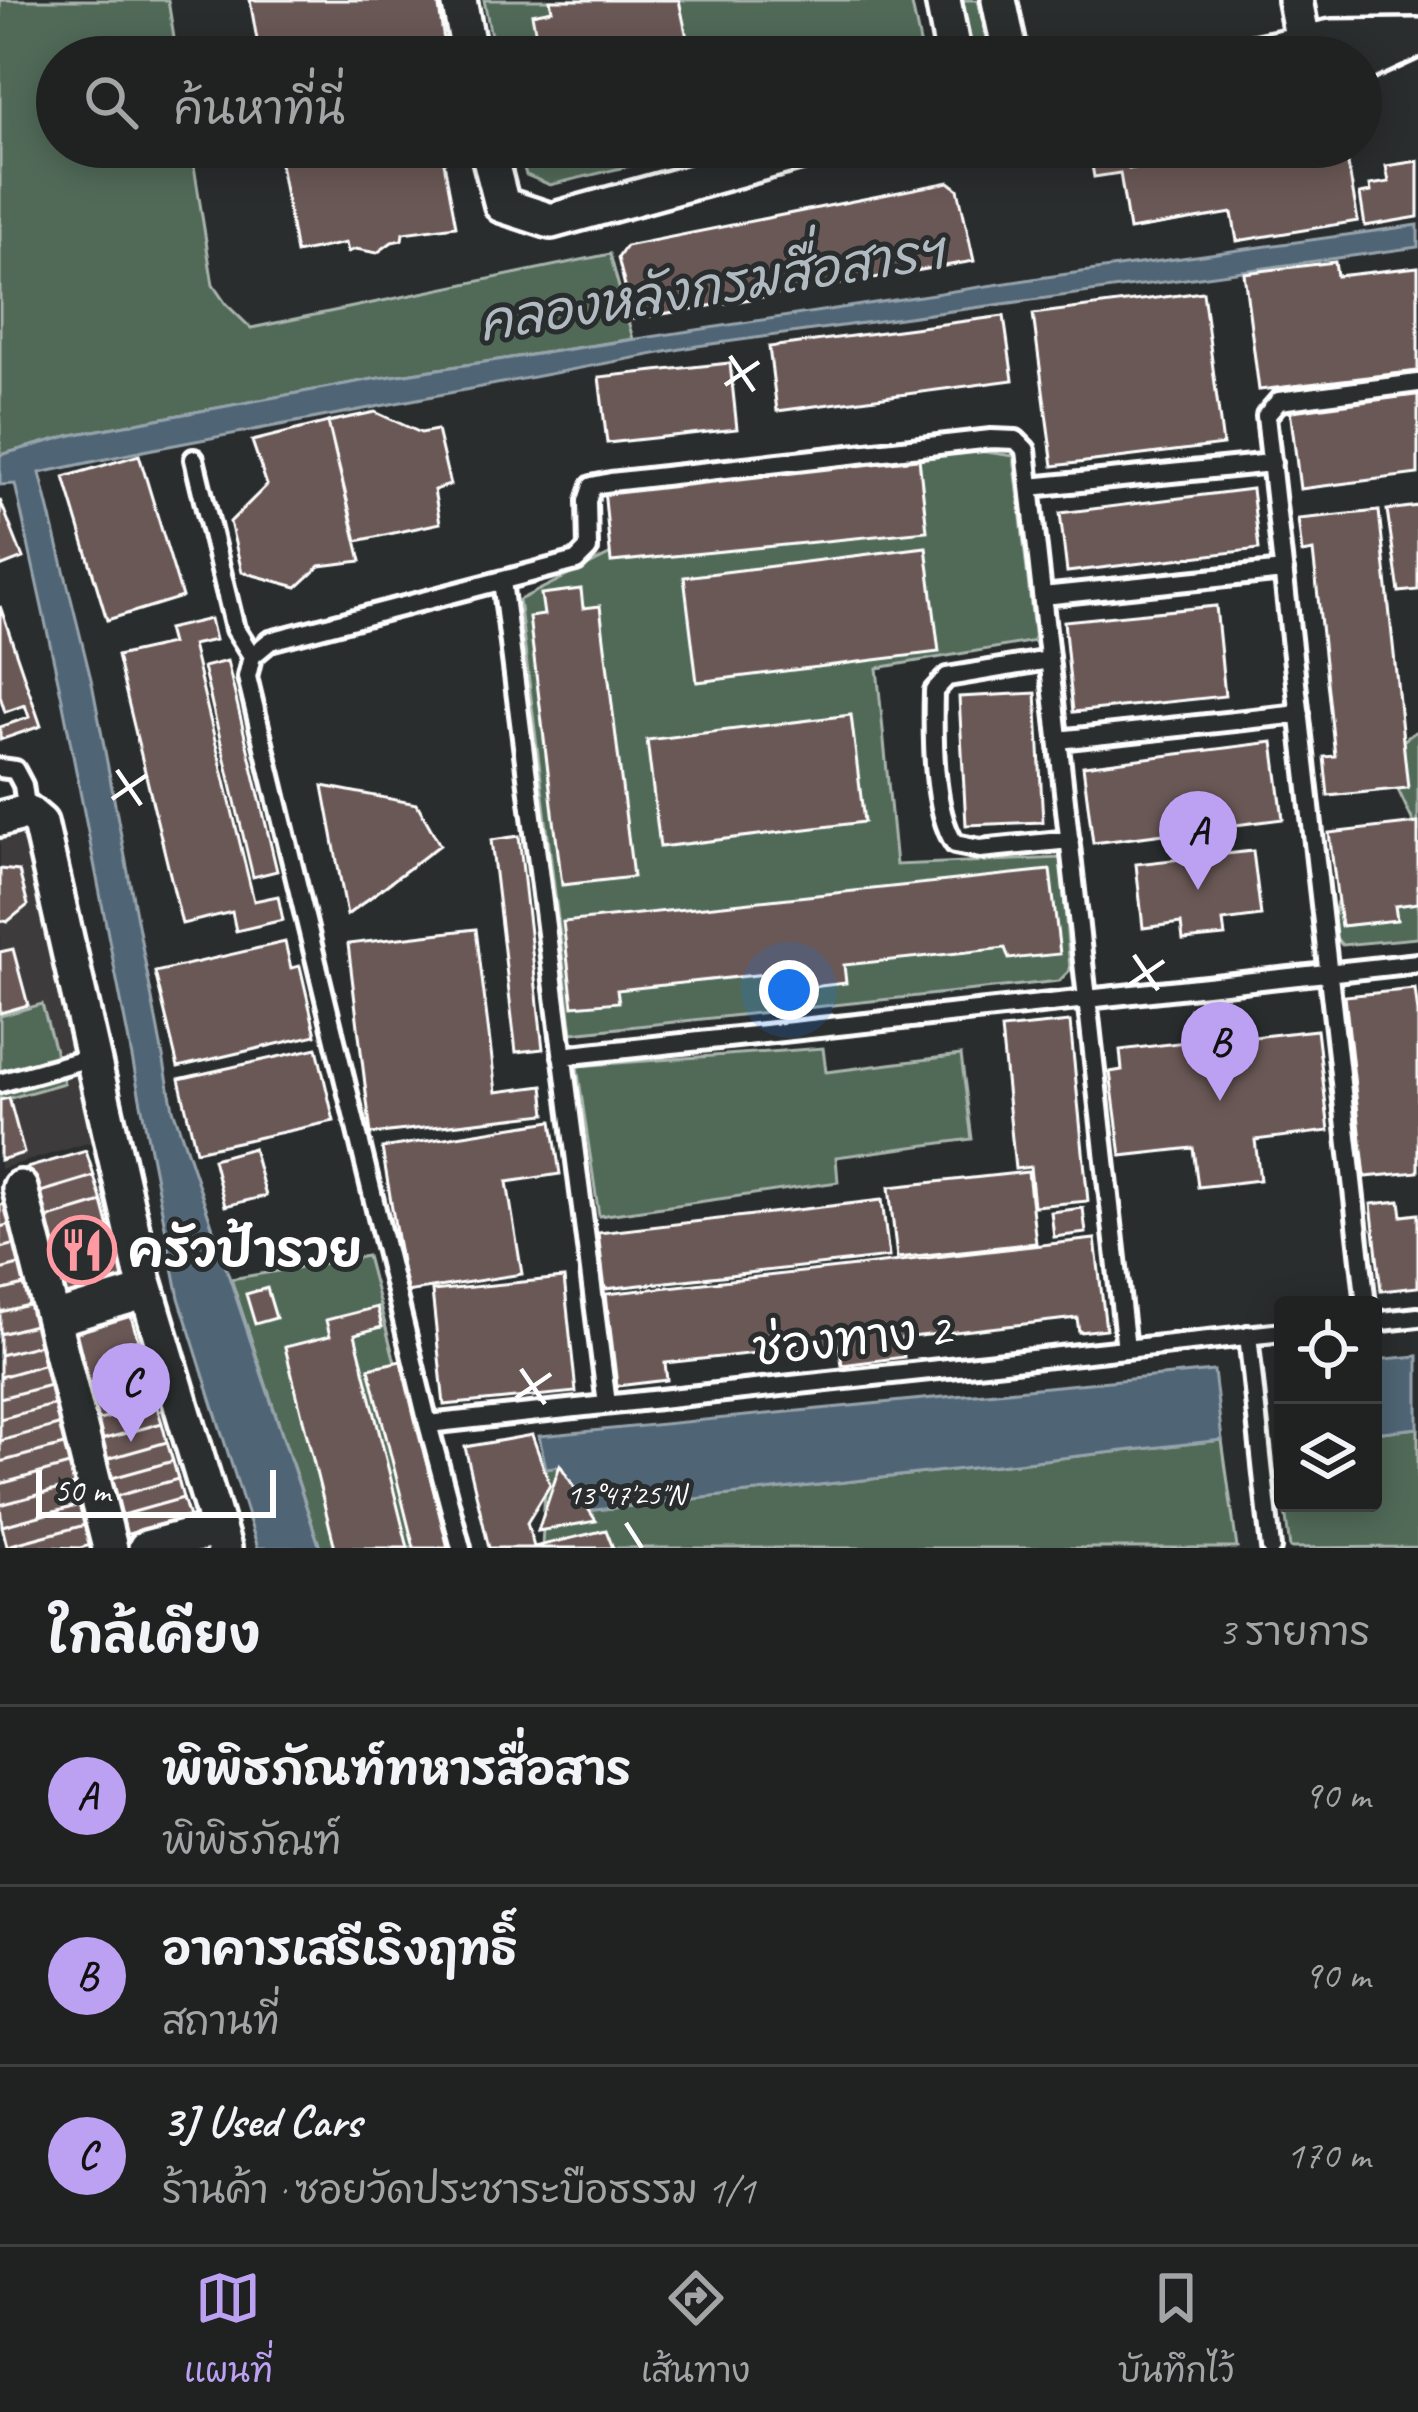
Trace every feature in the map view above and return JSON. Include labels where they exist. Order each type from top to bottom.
[{"type":"street","points":[[459,0],[466,36]]},
{"type":"street","points":[[944,0],[950,36]]},
{"type":"street","points":[[999,0],[1007,36]]},
{"type":"street","points":[[1295,0],[1302,36]]},
{"type":"street","points":[[1382,38],[1418,38]]},
{"type":"street","points":[[1382,55],[1418,38]]},
{"type":"street","points":[[492,168],[502,205],[551,221],[743,168]]},
{"type":"street","points":[[13,816],[40,824],[147,1291],[221,1538],[146,1548]]},
{"type":"street","points":[[20,1188],[110,1548]]},
{"type":"street","points":[[54,1319],[147,1291]]},
{"type":"lane","points":[[1365,1296],[1267,416],[1279,401],[1418,382]]},
{"type":"lane","points":[[461,1548],[247,676],[253,656],[270,641],[576,561],[588,549],[587,501],[592,487],[991,439],[1016,440],[1027,451],[1126,1349]]},
{"type":"lane","points":[[194,459],[235,629],[253,656]]},
{"type":"lane","points":[[1030,487],[1272,463]]},
{"type":"lane","points":[[1043,596],[1284,571]]},
{"type":"lane","points":[[502,581],[607,1405]]},
{"type":"lane","points":[[1049,660],[947,677],[934,691],[933,744],[946,830],[955,844],[980,848],[1070,840]]},
{"type":"lane","points":[[1058,740],[1300,714]]},
{"type":"lane","points":[[0,769],[15,770],[23,785],[13,816]]},
{"type":"lane","points":[[562,1056],[1418,963]]},
{"type":"lane","points":[[0,1083],[93,1057]]},
{"type":"lane","points":[[1382,1321],[1418,1317]]},
{"type":"lane","name":"ช่องทาง 2","points":[[428,1424],[1274,1333]]},
{"type":"lane","points":[[1248,1335],[1271,1548]]},
{"type":"shaded area","points":[[9,827],[28,844],[91,1142],[0,1169],[0,829]]},
{"type":"green space","points":[[0,0],[168,0],[174,36],[36,36],[36,168],[194,168],[213,285],[251,328],[610,254],[633,339],[373,379],[72,435],[0,455]]},
{"type":"green space","points":[[484,0],[911,0],[919,36],[491,36]]},
{"type":"green space","points":[[962,0],[978,0],[986,36],[968,36]]},
{"type":"green space","points":[[524,168],[621,168],[550,185],[526,175]]},
{"type":"green space","points":[[979,451],[1014,456],[1035,641],[877,668],[896,865],[1061,858],[1070,970],[1059,981],[572,1033],[519,600],[637,541],[919,458]]},
{"type":"green space","points":[[1418,730],[1418,832],[1382,756]]},
{"type":"green space","points":[[1337,901],[1341,926],[1397,919],[1395,906],[1418,903],[1418,938],[1342,945],[1331,932]]},
{"type":"green space","points":[[42,1004],[64,1083],[0,1101],[0,1016]]},
{"type":"green space","points":[[823,1048],[826,1072],[961,1055],[972,1139],[836,1157],[838,1182],[599,1216],[577,1066]]},
{"type":"green space","points":[[367,1256],[444,1548],[320,1548],[231,1279]]},
{"type":"green space","points":[[1418,1428],[1418,1547],[1290,1548],[1285,1512],[1382,1512],[1382,1432]]},
{"type":"green space","points":[[1222,1440],[1237,1548],[542,1548],[546,1468],[560,1465],[586,1511]]},
{"type":"water","points":[[1418,225],[1418,247],[697,346],[40,473],[92,683],[173,1109],[320,1548],[258,1548],[179,1298],[61,694],[15,484],[0,485],[0,455],[72,435],[373,379]]},
{"type":"water","points":[[1418,1356],[1418,1428],[1382,1432],[1382,1359]]},
{"type":"water","points":[[1214,1371],[1222,1440],[586,1511],[561,1466],[546,1468],[539,1436]]},
{"type":"building","points":[[250,0],[438,0],[443,36],[256,36]]},
{"type":"building","points":[[550,0],[679,0],[687,36],[536,36],[532,14],[552,10]]},
{"type":"building","points":[[1418,161],[1418,217],[1365,226],[1360,194],[1371,192],[1370,185],[1389,182],[1386,166]]},
{"type":"building","points":[[281,168],[445,168],[456,226],[403,233],[402,240],[377,253],[348,252],[346,243],[296,253]]},
{"type":"building","points":[[1092,168],[1349,168],[1358,221],[1237,241],[1232,213],[1129,230],[1120,173],[1094,177]]},
{"type":"building","points":[[949,182],[958,189],[974,261],[633,319],[618,258],[626,246]]},
{"type":"building","points":[[1335,262],[1337,276],[1418,267],[1418,371],[1259,390],[1244,273]]},
{"type":"building","points":[[1203,292],[1223,445],[1053,466],[1033,314]]},
{"type":"building","points":[[1004,316],[1013,380],[777,411],[769,347]]},
{"type":"building","points":[[730,363],[737,429],[607,443],[599,377]]},
{"type":"building","points":[[1418,393],[1418,474],[1300,489],[1290,409]]},
{"type":"building","points":[[375,412],[421,433],[437,430],[450,485],[434,490],[440,523],[357,541],[328,422]]},
{"type":"building","points":[[328,422],[361,561],[320,566],[297,587],[242,572],[230,522],[267,485],[252,441]]},
{"type":"building","points":[[139,455],[182,597],[107,620],[64,477]]},
{"type":"building","points":[[919,458],[927,531],[611,562],[604,489]]},
{"type":"building","points":[[1252,489],[1259,549],[1067,572],[1060,513]]},
{"type":"building","points":[[0,500],[23,558],[0,567]]},
{"type":"building","points":[[1418,506],[1418,590],[1399,592],[1387,510]]},
{"type":"building","points":[[1379,511],[1408,788],[1328,796],[1324,757],[1335,756],[1313,551],[1302,553],[1298,519]]},
{"type":"building","points":[[926,547],[939,652],[697,682],[684,577]]},
{"type":"building","points":[[581,589],[583,608],[600,606],[633,877],[562,885],[529,617],[544,615],[541,594]]},
{"type":"building","points":[[0,606],[41,726],[0,740],[0,727],[29,717],[25,705],[5,712],[0,696]]},
{"type":"building","points":[[1216,606],[1225,696],[1073,712],[1064,621]]},
{"type":"building","points":[[210,619],[215,640],[192,645],[254,901],[278,896],[283,920],[236,931],[232,912],[182,924],[117,656],[171,644],[167,629]]},
{"type":"building","points":[[227,661],[277,871],[253,877],[203,667]]},
{"type":"building","points":[[1036,693],[1043,822],[966,825],[959,697]]},
{"type":"building","points":[[851,715],[864,822],[660,847],[647,740]]},
{"type":"building","points":[[1273,742],[1283,819],[1093,843],[1083,766]]},
{"type":"building","points":[[323,786],[417,804],[440,845],[347,915]]},
{"type":"building","points":[[1418,823],[1418,903],[1395,906],[1397,920],[1341,926],[1329,833]]},
{"type":"building","points":[[519,836],[543,1049],[516,1052],[491,840]]},
{"type":"building","points":[[1253,851],[1261,916],[1223,921],[1225,936],[1183,940],[1181,923],[1143,928],[1136,864]]},
{"type":"building","points":[[0,869],[19,871],[28,905],[7,922],[0,920]]},
{"type":"building","points":[[1050,870],[1060,954],[1009,959],[1005,948],[844,965],[846,983],[777,991],[775,973],[617,990],[619,1002],[573,1006],[563,922]]},
{"type":"building","points":[[476,929],[496,1092],[543,1086],[546,1114],[371,1134],[348,944]]},
{"type":"building","points":[[285,942],[291,968],[300,966],[316,1035],[178,1067],[155,972]]},
{"type":"building","points":[[13,949],[28,1005],[0,1013],[0,952]]},
{"type":"building","points":[[1415,989],[1418,1172],[1365,1177],[1345,996]]},
{"type":"building","points":[[1231,1005],[1235,1039],[1317,1030],[1329,1131],[1255,1140],[1260,1180],[1198,1187],[1193,1148],[1121,1156],[1110,1072],[1122,1070],[1120,1050],[1194,1041],[1190,1009]]},
{"type":"building","points":[[1070,1022],[1088,1201],[1034,1206],[1030,1167],[1015,1169],[1001,1029]]},
{"type":"building","points":[[317,1048],[334,1121],[196,1151],[179,1079]]},
{"type":"building","points":[[9,1098],[24,1153],[0,1160],[0,1100]]},
{"type":"building","points":[[552,1121],[560,1174],[507,1182],[522,1274],[406,1292],[382,1148]]},
{"type":"building","points":[[253,1148],[266,1196],[225,1206],[213,1159]]},
{"type":"building","points":[[86,1151],[94,1176],[31,1195],[23,1169]]},
{"type":"building","points":[[1028,1172],[1036,1243],[897,1258],[889,1187]]},
{"type":"building","points":[[94,1176],[102,1202],[39,1221],[31,1195]]},
{"type":"building","points":[[882,1200],[889,1257],[605,1289],[598,1233]]},
{"type":"building","points":[[1400,1201],[1402,1216],[1418,1214],[1418,1287],[1381,1291],[1371,1204]]},
{"type":"building","points":[[102,1202],[109,1228],[46,1247],[39,1221]]},
{"type":"building","points":[[10,1203],[15,1223],[0,1227],[0,1205]]},
{"type":"building","points":[[1083,1208],[1086,1233],[1054,1237],[1051,1212]]},
{"type":"building","points":[[15,1223],[21,1243],[0,1248],[0,1227]]},
{"type":"building","name":"ครัวป้ารวย","points":[[109,1228],[117,1254],[54,1272],[46,1247]]},
{"type":"building","points":[[1095,1239],[1106,1329],[1079,1332],[1077,1318],[902,1338],[904,1357],[842,1365],[839,1344],[665,1363],[667,1380],[617,1386],[606,1294]]},
{"type":"building","points":[[21,1243],[26,1263],[0,1270],[0,1248]]},
{"type":"building","points":[[117,1254],[125,1279],[62,1298],[54,1272]]},
{"type":"building","points":[[26,1263],[32,1283],[0,1291],[0,1270]]},
{"type":"building","points":[[564,1278],[576,1392],[444,1405],[432,1291]]},
{"type":"building","points":[[32,1283],[37,1303],[0,1312],[0,1291]]},
{"type":"building","points":[[267,1288],[276,1318],[255,1324],[246,1294]]},
{"type":"building","points":[[37,1303],[42,1323],[0,1334],[0,1312]]},
{"type":"building","points":[[377,1307],[382,1327],[355,1334],[408,1548],[335,1548],[285,1347],[330,1336],[326,1320]]},
{"type":"building","points":[[129,1310],[146,1366],[78,1386],[62,1329]]},
{"type":"building","points":[[42,1323],[48,1343],[0,1355],[0,1334]]},
{"type":"building","points":[[48,1343],[53,1362],[0,1377],[0,1355]]},
{"type":"building","points":[[401,1361],[448,1548],[414,1548],[369,1368]]},
{"type":"building","points":[[53,1362],[58,1383],[0,1398],[0,1377]]},
{"type":"building","points":[[146,1366],[151,1385],[83,1404],[78,1386]]},
{"type":"building","points":[[58,1383],[64,1402],[0,1419],[0,1398]]},
{"type":"building","points":[[151,1385],[156,1404],[89,1423],[83,1404]]},
{"type":"building","points":[[64,1402],[69,1422],[0,1441],[0,1419]]},
{"type":"building","points":[[156,1404],[162,1423],[94,1442],[89,1423]]},
{"type":"building","points":[[69,1422],[75,1442],[0,1462],[0,1441]]},
{"type":"building","points":[[162,1423],[167,1442],[100,1461],[94,1442]]},
{"type":"building","points":[[532,1435],[550,1485],[527,1523],[534,1547],[606,1530],[613,1548],[489,1548],[465,1447]]},
{"type":"building","points":[[75,1442],[80,1462],[0,1484],[0,1462]]},
{"type":"building","points":[[167,1442],[173,1461],[105,1480],[100,1461]]},
{"type":"building","points":[[173,1461],[178,1479],[110,1498],[105,1480]]},
{"type":"building","points":[[80,1462],[86,1482],[0,1505],[0,1484]]},
{"type":"building","points":[[560,1465],[596,1521],[538,1531]]},
{"type":"building","points":[[178,1479],[183,1498],[116,1517],[110,1498]]},
{"type":"building","points":[[86,1482],[91,1502],[2,1526],[0,1505]]},
{"type":"building","points":[[183,1498],[189,1517],[121,1536],[116,1517]]},
{"type":"building","points":[[91,1502],[96,1522],[7,1546],[2,1526]]},
{"type":"building","points":[[96,1522],[102,1542],[80,1548],[7,1546]]},
{"type":"place","name":"พิพิธภัณฑ์ทหารสื่อสาร","points":[[1198,890]]},
{"type":"place","name":"อาคารเสรีเริงฤทธิ์","points":[[1220,1101]]},
{"type":"place","name":"ครัวป้ารวย","points":[[82,1250]]},
{"type":"place","name":"3J Used Cars","points":[[131,1442]]},
{"type":"water label","name":"คลองหลังกรมสื่อสารฯ","points":[[712,287]]}]
